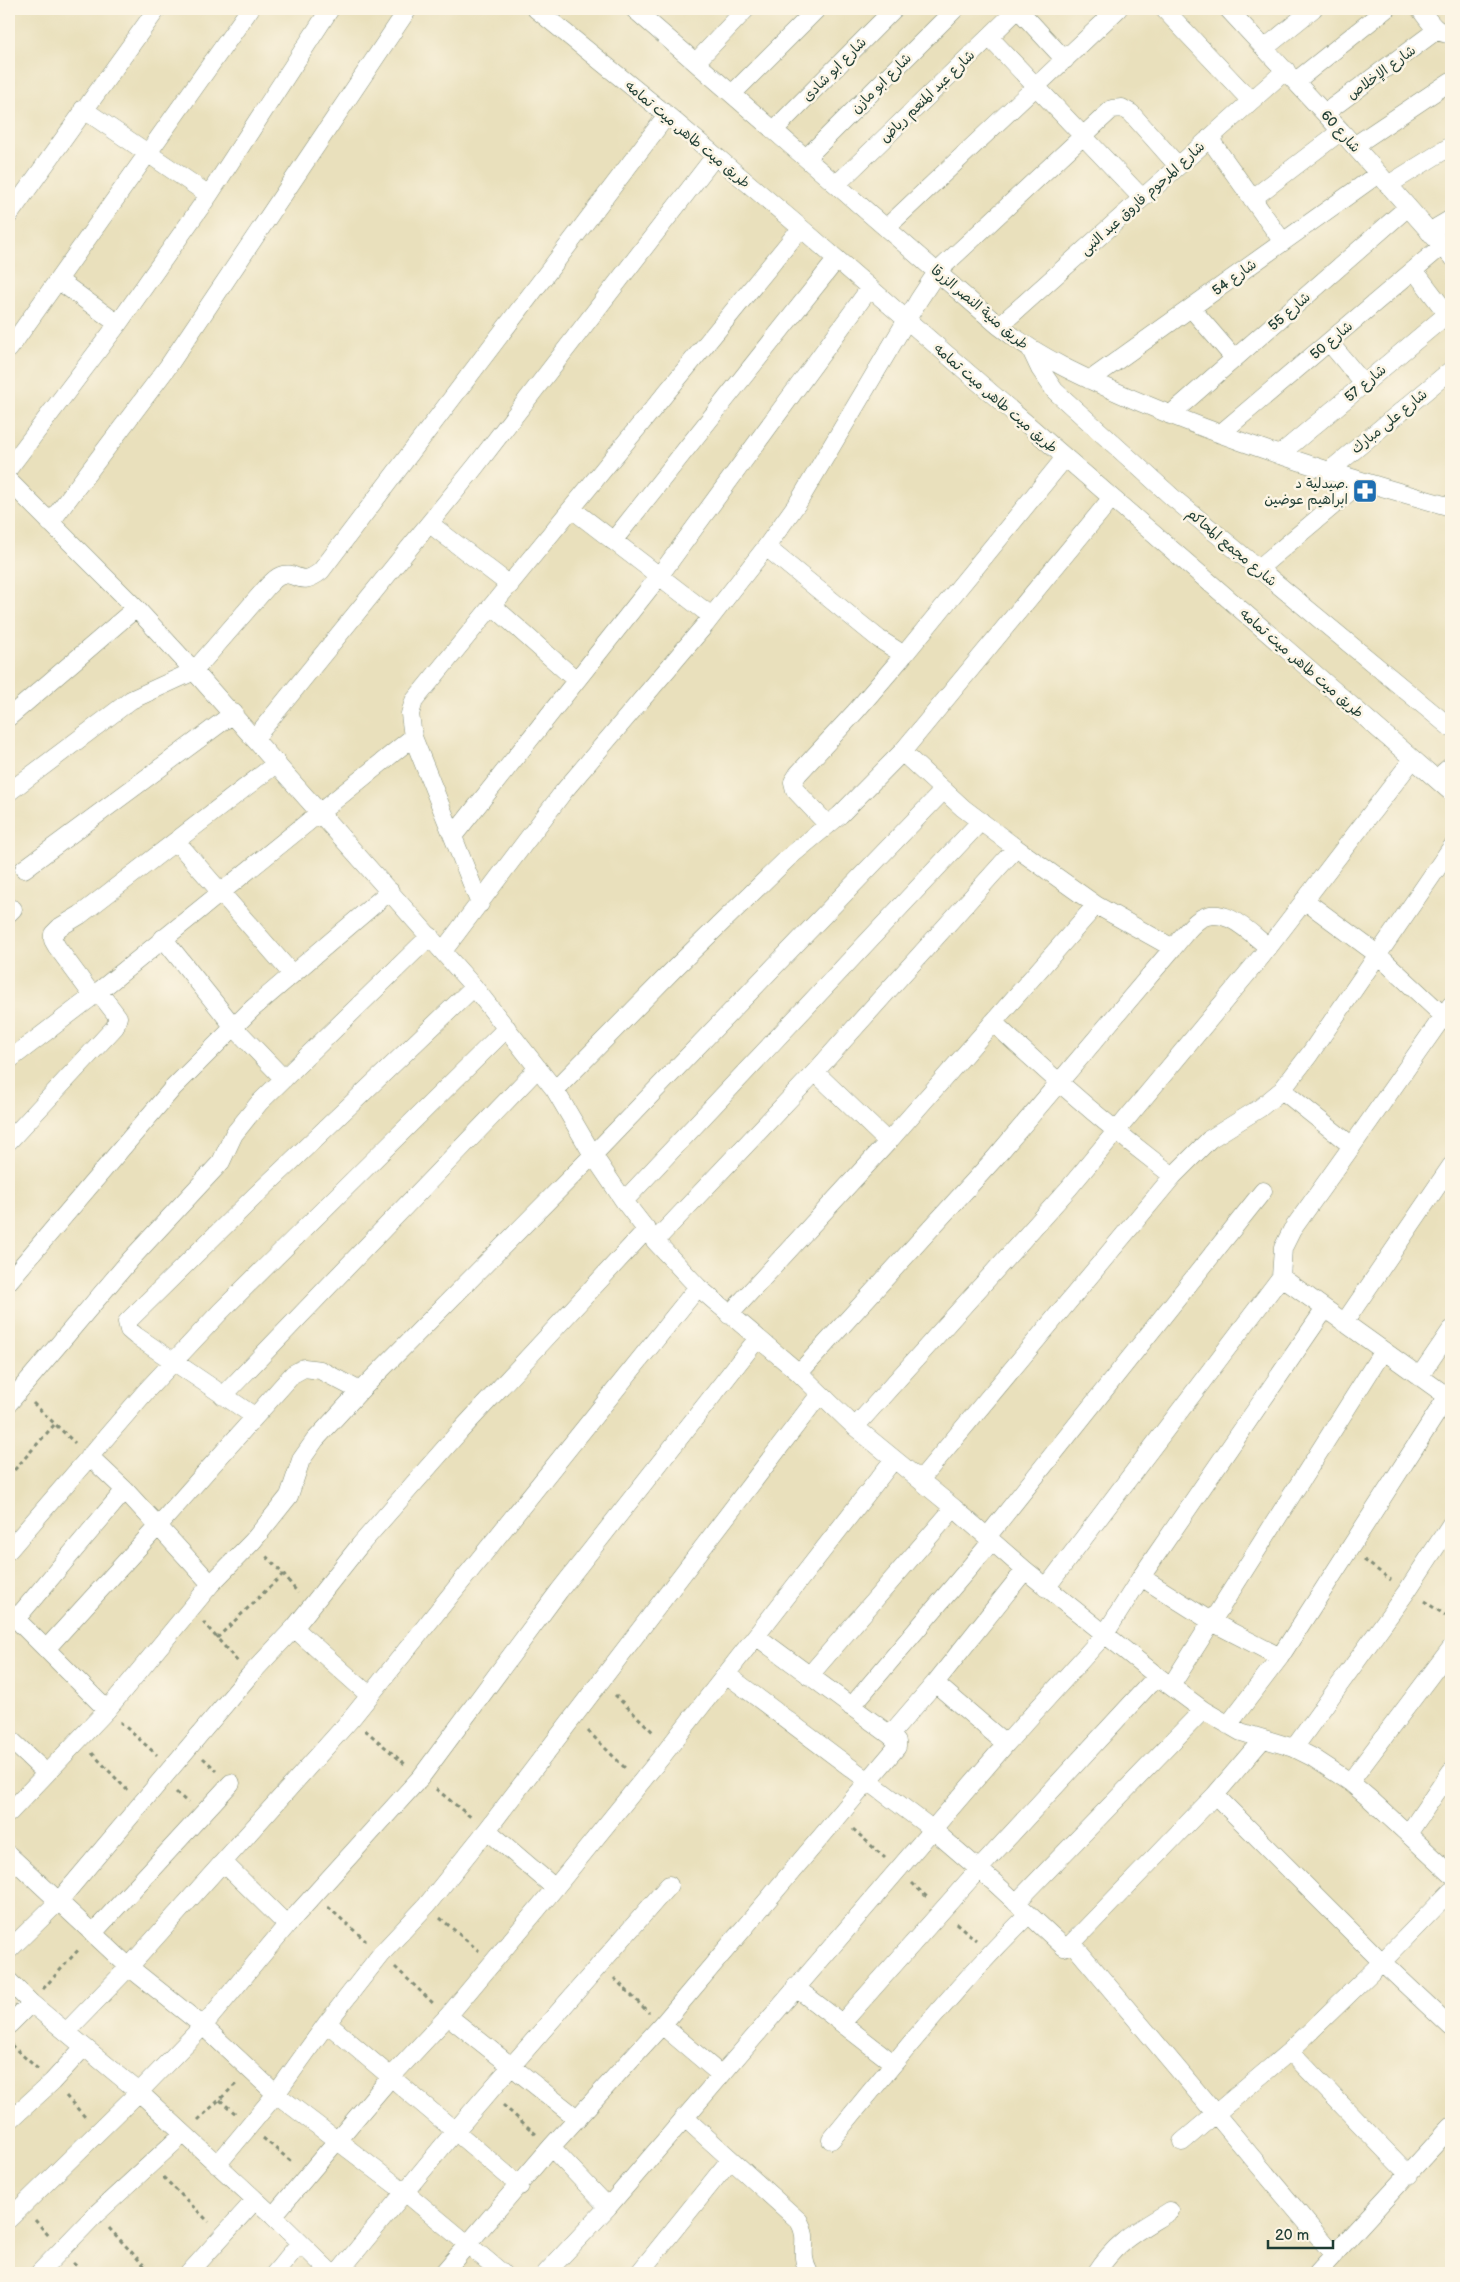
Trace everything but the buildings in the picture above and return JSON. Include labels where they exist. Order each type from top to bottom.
[{"type":"street","points":[[9,215],[83,109],[157,9]]},
{"type":"street","points":[[9,349],[250,9]]},
{"type":"street","points":[[9,468],[118,324],[209,194],[330,9]]},
{"type":"street","points":[[50,523],[167,368],[408,9]]},
{"type":"street","name":"طريق ميت طاهر, ميت تمامه","points":[[536,9],[667,115],[801,228],[1111,499],[1451,792]]},
{"type":"street","name":"طريق منية النصر الزرقا","points":[[634,9],[999,326],[1031,350],[1090,380],[1170,415],[1220,434],[1328,472],[1451,507]]},
{"type":"street","points":[[696,62],[746,9]]},
{"type":"street","points":[[732,94],[817,9]]},
{"type":"street","name":"شارع ابو شادى","points":[[774,130],[894,9]]},
{"type":"street","name":"شارع ابو مازن","points":[[806,158],[955,9]]},
{"type":"street","points":[[1018,9],[1065,60]]},
{"type":"street","name":"شارع عبد المنعم رياض","points":[[836,184],[1018,9]]},
{"type":"street","points":[[886,228],[1118,9]]},
{"type":"street","points":[[1164,9],[1251,101]]},
{"type":"street","name":"شارع 60","points":[[1228,9],[1341,131],[1447,251]]},
{"type":"street","points":[[1265,48],[1313,9]]},
{"type":"street","name":"شارع المرحوم فاروق عبد النبى","points":[[999,326],[1251,101],[1291,76],[1386,9]]},
{"type":"street","points":[[1422,9],[1444,32]]},
{"type":"street","name":"شارع الإخلاص","points":[[1324,113],[1444,32]]},
{"type":"street","points":[[989,37],[1142,198]]},
{"type":"street","points":[[1354,146],[1451,81]]},
{"type":"street","points":[[443,951],[564,791],[704,625],[710,615],[766,547],[799,501],[906,320],[938,272],[1107,111],[1122,108],[1131,113],[1178,166]]},
{"type":"street","points":[[83,109],[209,194]]},
{"type":"street","points":[[9,792],[130,700],[194,671],[267,587],[279,576],[287,575],[305,580],[312,578],[321,571],[667,115]]},
{"type":"street","points":[[1252,199],[1341,131]]},
{"type":"street","points":[[1209,138],[1282,242]]},
{"type":"street","name":"شارع 54","points":[[1090,380],[1282,242],[1383,179],[1451,146]]},
{"type":"street","points":[[255,738],[476,468],[715,156]]},
{"type":"street","name":"شارع 55","points":[[1170,415],[1408,207]]},
{"type":"street","points":[[1429,232],[1451,219]]},
{"type":"street","points":[[480,904],[454,835],[413,737],[410,714],[414,701],[801,228]]},
{"type":"street","name":"شارع 50","points":[[1220,434],[1414,270],[1447,251]]},
{"type":"street","points":[[613,541],[837,260]]},
{"type":"street","points":[[1414,270],[1450,315]]},
{"type":"street","points":[[58,280],[118,324]]},
{"type":"street","points":[[454,835],[660,575],[870,288]]},
{"type":"street","points":[[1191,308],[1234,358]]},
{"type":"street","name":"شارع 57","points":[[1279,455],[1450,315]]},
{"type":"street","points":[[1329,342],[1364,384]]},
{"type":"street","name":"شارع مجمع المحاكم","points":[[1031,350],[1040,369],[1055,391],[1172,497],[1451,728]]},
{"type":"street","name":"شارع على مبارك","points":[[1328,472],[1451,370]]},
{"type":"street","points":[[828,825],[795,790],[793,782],[798,774],[904,655],[1064,458]]},
{"type":"street","points":[[9,480],[136,608],[234,714],[474,987],[555,1090],[593,1155],[624,1201],[651,1235],[698,1286],[729,1315],[799,1373],[855,1427],[954,1508],[1046,1588],[1164,1681],[1203,1710],[1228,1725],[1262,1740],[1294,1748],[1312,1757],[1350,1782],[1451,1874]]},
{"type":"street","points":[[1258,569],[1361,482]]},
{"type":"street","points":[[555,1090],[676,967],[788,858],[828,825],[902,752],[1111,499]]},
{"type":"street","points":[[572,509],[710,615]]},
{"type":"street","points":[[430,524],[510,585]]},
{"type":"street","points":[[766,547],[880,639],[904,655]]},
{"type":"street","points":[[493,606],[576,680]]},
{"type":"street","points":[[12,711],[136,608]]},
{"type":"street","points":[[24,870],[234,714]]},
{"type":"street","points":[[9,1060],[95,994],[413,737]]},
{"type":"street","points":[[902,752],[944,790],[1016,848],[1096,905],[1172,948]]},
{"type":"street","points":[[855,1427],[1069,1188],[1268,947],[1413,759]]},
{"type":"street","points":[[9,1141],[115,1027],[118,1017],[95,994],[57,947],[53,940],[53,934],[176,842],[277,763]]},
{"type":"street","points":[[1436,779],[1451,766]]},
{"type":"street","points":[[9,1813],[107,1710],[211,1584],[253,1542],[289,1496],[302,1460],[315,1440],[360,1391],[593,1155],[944,790]]},
{"type":"street","points":[[624,1201],[981,821]]},
{"type":"street","points":[[176,842],[292,974]]},
{"type":"street","points":[[9,1950],[58,1902],[249,1676],[294,1628],[360,1545],[460,1431],[651,1235],[815,1072],[1016,848]]},
{"type":"street","points":[[920,1480],[1173,1176],[1210,1139],[1260,1108],[1282,1090],[1309,1055],[1451,848]]},
{"type":"street","points":[[9,1281],[173,1088],[234,1027],[292,974],[390,891]]},
{"type":"street","points":[[1046,1588],[1281,1277],[1282,1248],[1292,1230],[1449,1015],[1377,954],[1304,900]]},
{"type":"street","points":[[729,1315],[888,1142],[1096,905]]},
{"type":"street","points":[[799,1373],[996,1158],[1172,948],[1200,918],[1216,914],[1232,919],[1268,947]]},
{"type":"street","points":[[14,1396],[119,1272],[221,1162],[234,1134],[259,1103],[430,936]]},
{"type":"street","points":[[163,938],[234,1027],[284,1079]]},
{"type":"street","points":[[254,1416],[129,1330],[127,1322],[255,1196],[474,987]]},
{"type":"street","points":[[993,1022],[1058,1084],[1115,1132],[1173,1176]]},
{"type":"street","points":[[9,1550],[89,1456],[221,1311],[507,1028]]},
{"type":"street","points":[[223,1396],[538,1068]]},
{"type":"street","points":[[815,1072],[888,1142]]},
{"type":"street","points":[[1282,1090],[1352,1146]]},
{"type":"street","points":[[1344,1323],[1451,1166]]},
{"type":"street","points":[[851,1707],[989,1539],[1263,1191]]},
{"type":"street","points":[[1228,1725],[1280,1657],[1449,1398],[1281,1277]]},
{"type":"street","points":[[66,2032],[129,1966],[351,1719],[698,1286]]},
{"type":"street","points":[[546,2273],[608,2206],[932,1829],[1105,1634],[1141,1576],[1325,1309]]},
{"type":"street","points":[[1420,1377],[1451,1330]]},
{"type":"street","points":[[9,2219],[139,2092],[203,2026],[287,1924],[315,1896],[421,1777],[559,1591],[758,1338]]},
{"type":"street","points":[[842,2023],[979,1868],[1164,1681],[1212,1622],[1383,1350]]},
{"type":"street","points":[[46,1649],[293,1374],[304,1368],[320,1370],[360,1391]]},
{"type":"street","points":[[217,2165],[276,2094],[327,2023],[381,1954],[426,1906],[487,1830],[820,1394]]},
{"type":"street","points":[[89,1456],[125,1490],[211,1584]]},
{"type":"street","points":[[273,2216],[391,2077],[448,2016],[555,1888],[669,1747],[894,1459]]},
{"type":"street","points":[[107,1710],[12,1615],[125,1490]]},
{"type":"street","points":[[809,1676],[954,1508]]},
{"type":"street","points":[[1294,1748],[1407,1591],[1451,1524]]},
{"type":"street","points":[[890,1735],[935,1683],[1025,1570]]},
{"type":"street","points":[[1141,1576],[1212,1622],[1280,1657]]},
{"type":"street","points":[[294,1628],[369,1695]]},
{"type":"street","points":[[443,2273],[520,2186],[551,2147],[662,2025],[713,1962],[870,1782],[897,1747],[897,1742],[890,1735],[756,1636]]},
{"type":"street","points":[[1350,1782],[1451,1648]]},
{"type":"street","points":[[726,1674],[932,1829],[979,1868],[1064,1947],[1072,1943],[1215,1795],[1262,1740]]},
{"type":"street","points":[[935,1683],[1006,1744]]},
{"type":"street","points":[[831,2140],[894,2063],[990,1953],[1022,1909],[1203,1710]]},
{"type":"street","points":[[9,1739],[46,1773]]},
{"type":"street","points":[[1408,1834],[1451,1771]]},
{"type":"street","points":[[93,1934],[231,1783]]},
{"type":"street","points":[[1215,1795],[1382,1962],[1451,2028]]},
{"type":"street","points":[[487,1830],[555,1888]]},
{"type":"street","points":[[9,1855],[93,1934],[203,2026],[276,2094],[406,2192],[502,2273]]},
{"type":"street","points":[[223,1862],[287,1924]]},
{"type":"street","points":[[338,2273],[456,2130],[669,1885]]},
{"type":"street","points":[[1182,2142],[1290,2050],[1382,1962],[1451,1891]]},
{"type":"street","points":[[1072,1943],[1334,2255]]},
{"type":"street","points":[[9,1981],[31,2003],[139,2092],[273,2216],[331,2273]]},
{"type":"street","points":[[795,1987],[894,2063]]},
{"type":"street","points":[[9,2026],[31,2003]]},
{"type":"street","points":[[448,2016],[578,2119]]},
{"type":"street","points":[[327,2023],[520,2186]]},
{"type":"street","points":[[662,2025],[720,2074]]},
{"type":"street","points":[[9,2121],[52,2082],[84,2047]]},
{"type":"street","points":[[1290,2050],[1409,2175]]},
{"type":"street","points":[[684,2117],[799,2221],[805,2232],[803,2261],[809,2273]]},
{"type":"street","points":[[1317,2273],[1451,2128]]},
{"type":"street","points":[[39,2273],[96,2214],[183,2134]]},
{"type":"street","points":[[551,2147],[608,2206]]},
{"type":"street","points":[[639,2273],[730,2160]]},
{"type":"street","points":[[189,2273],[255,2200]]},
{"type":"street","points":[[1096,2273],[1110,2252],[1124,2239],[1170,2212]]},
{"type":"street","points":[[275,2273],[300,2243]]},
{"type":"path","points":[[14,1396],[55,1424],[89,1456]]},
{"type":"path","points":[[9,1476],[55,1424]]},
{"type":"path","points":[[249,1676],[217,1638],[282,1574],[253,1542]]},
{"type":"path","points":[[600,1681],[669,1747]]},
{"type":"path","points":[[107,1710],[172,1768]]},
{"type":"path","points":[[573,1716],[640,1783]]},
{"type":"path","points":[[351,1719],[487,1830]]},
{"type":"path","points":[[78,1739],[141,1805]]},
{"type":"path","points":[[190,1747],[231,1783]]},
{"type":"path","points":[[840,1816],[990,1953]]},
{"type":"path","points":[[315,1896],[448,2016]]},
{"type":"path","points":[[426,1906],[492,1963]]},
{"type":"path","points":[[31,2003],[93,1934]]},
{"type":"path","points":[[600,1964],[662,2025]]},
{"type":"path","points":[[9,2042],[52,2082],[98,2130]]},
{"type":"path","points":[[489,2093],[551,2147]]},
{"type":"path","points":[[183,2134],[220,2100]]},
{"type":"path","points":[[150,2164],[224,2236]]},
{"type":"path","points":[[23,2206],[61,2251]]},
{"type":"path","points":[[96,2214],[151,2273]]},
{"type":"place","name":"صيدلية د. ابراهيم عوضين","points":[[1365,491]]}]
